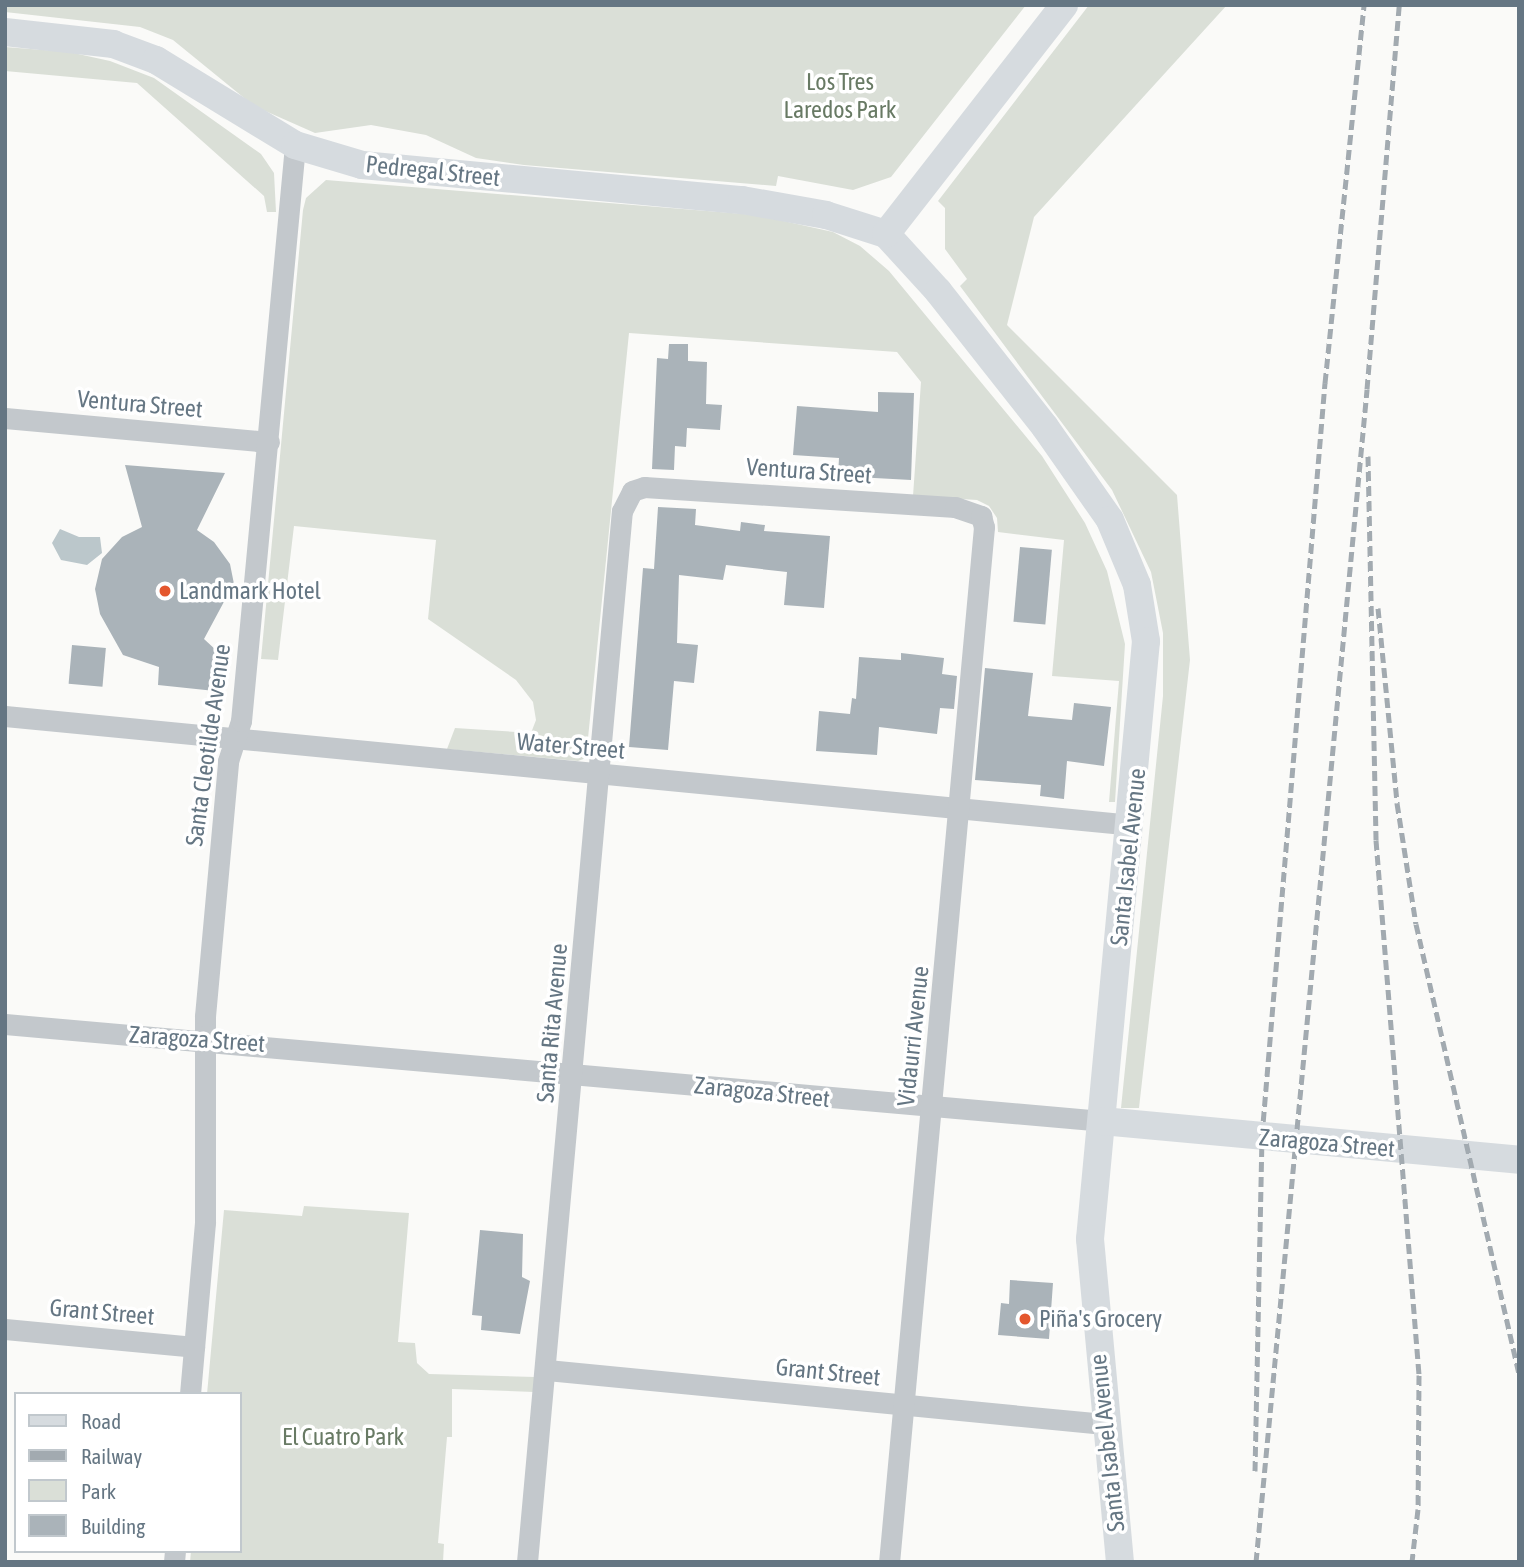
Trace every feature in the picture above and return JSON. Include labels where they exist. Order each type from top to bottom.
[{"type":"main road","points":[[886,234],[1065,5]]},
{"type":"main road","name":"Pedregal Street","points":[[5,32],[113,44],[156,60],[295,145],[362,165],[742,200],[826,215],[886,234]]},
{"type":"main road","name":"Santa Isabel Avenue","points":[[886,234],[938,291],[1045,427],[1110,520],[1137,584],[1146,641],[1132,825],[1090,1239],[1104,1424],[1120,1562]]},
{"type":"main road","name":"Zaragoza Street","points":[[1102,1121],[1519,1160]]},
{"type":"street","name":"Santa Cleotilde Avenue","points":[[190,1392],[205,1222],[205,1041],[228,761],[241,721],[295,145]]},
{"type":"street","name":"Ventura Street","points":[[5,418],[269,442]]},
{"type":"street","name":"Ventura Street","points":[[632,491],[660,488],[955,507],[981,516]]},
{"type":"street","name":"Santa Rita Avenue","points":[[527,1562],[574,1073],[622,511],[632,491]]},
{"type":"street","name":"Vidaurri Avenue","points":[[888,1562],[961,810],[959,793],[985,551],[981,516]]},
{"type":"street","name":"Water Street","points":[[5,716],[234,742],[1132,825]]},
{"type":"street","name":"Zaragoza Street","points":[[5,1024],[574,1073],[932,1109],[1102,1121]]},
{"type":"street","name":"Grant Street","points":[[5,1329],[194,1347]]},
{"type":"street","name":"Grant Street","points":[[547,1370],[1104,1424]]},
{"type":"green space","name":"Los Tres Laredos Park","points":[[5,5],[1026,5],[891,177],[853,190],[778,176],[776,186],[524,165],[476,158],[426,135],[371,125],[315,133],[254,106],[173,40],[140,27],[5,12]]},
{"type":"green space","points":[[1089,5],[1227,5],[1034,217],[1007,325],[1177,495],[1190,660],[1139,1108],[1121,1108],[1163,696],[1163,633],[1151,572],[1112,490],[960,286],[967,279],[945,249],[945,208],[938,201]]},
{"type":"green space","points":[[5,47],[69,52],[110,61],[154,78],[261,154],[274,173],[276,212],[267,212],[264,196],[137,83],[5,71]]},
{"type":"green space","points":[[326,180],[756,215],[833,232],[860,246],[889,271],[1042,456],[1085,523],[1107,571],[1125,644],[1115,802],[1109,802],[1119,681],[1052,676],[1064,540],[998,532],[997,518],[989,506],[977,500],[913,496],[921,382],[897,352],[629,333],[586,758],[578,761],[447,749],[455,728],[531,733],[536,720],[533,702],[516,680],[428,619],[436,540],[294,526],[278,660],[261,659],[303,210],[306,198]]},
{"type":"green space","name":"El Cuatro Park","points":[[304,1206],[409,1213],[398,1342],[415,1343],[417,1363],[429,1374],[535,1377],[534,1392],[452,1389],[452,1437],[447,1437],[438,1543],[444,1544],[443,1562],[190,1562],[191,1553],[242,1553],[242,1392],[207,1392],[224,1210],[302,1216]]},
{"type":"shaded area","points":[[60,529],[79,537],[100,537],[102,553],[87,565],[61,560],[52,543]]},
{"type":"building","points":[[669,344],[688,344],[688,361],[707,362],[706,404],[722,405],[720,430],[687,428],[686,447],[675,446],[674,470],[652,469],[657,358],[668,359]]},
{"type":"building","points":[[878,392],[914,393],[911,480],[838,476],[839,458],[793,455],[797,406],[878,412]]},
{"type":"building","name":"Landmark Hotel","points":[[125,465],[225,473],[197,530],[214,542],[230,564],[236,594],[226,598],[204,639],[217,651],[215,691],[158,685],[159,667],[123,655],[100,614],[95,589],[102,559],[122,537],[142,527]]},
{"type":"building","points":[[658,507],[696,509],[695,525],[740,531],[741,522],[765,525],[764,531],[830,536],[824,608],[784,605],[787,572],[726,565],[723,580],[679,575],[677,643],[698,645],[694,683],[674,681],[668,750],[629,747],[643,568],[654,569]]},
{"type":"building","points":[[1020,547],[1052,550],[1045,625],[1013,622]]},
{"type":"building","points":[[72,645],[106,648],[102,687],[69,684]]},
{"type":"building","points":[[901,653],[944,658],[942,674],[957,676],[954,709],[940,708],[937,734],[879,727],[877,755],[816,751],[819,711],[850,714],[852,698],[856,699],[859,657],[901,660]]},
{"type":"building","points":[[985,668],[1033,673],[1028,716],[1072,720],[1074,703],[1111,707],[1104,766],[1067,761],[1064,799],[1040,796],[1041,785],[975,780]]},
{"type":"building","points":[[480,1230],[523,1234],[522,1277],[530,1281],[520,1334],[481,1330],[482,1316],[472,1315]]},
{"type":"building","name":"Piña's Grocery","points":[[1010,1280],[1053,1283],[1049,1339],[998,1335],[1001,1303],[1009,1304]]},
{"type":"railway","points":[[1255,1471],[1262,1136],[1325,383],[1364,5]]},
{"type":"railway","points":[[1256,1562],[1367,389],[1399,5]]},
{"type":"railway","points":[[1368,456],[1376,840],[1419,1375],[1418,1509],[1412,1562]]},
{"type":"railway","points":[[1378,608],[1397,803],[1416,924],[1519,1373]]},
{"type":"place","name":"Landmark Hotel","points":[[165,591]]},
{"type":"place","name":"Piña's Grocery","points":[[1025,1319]]}]
